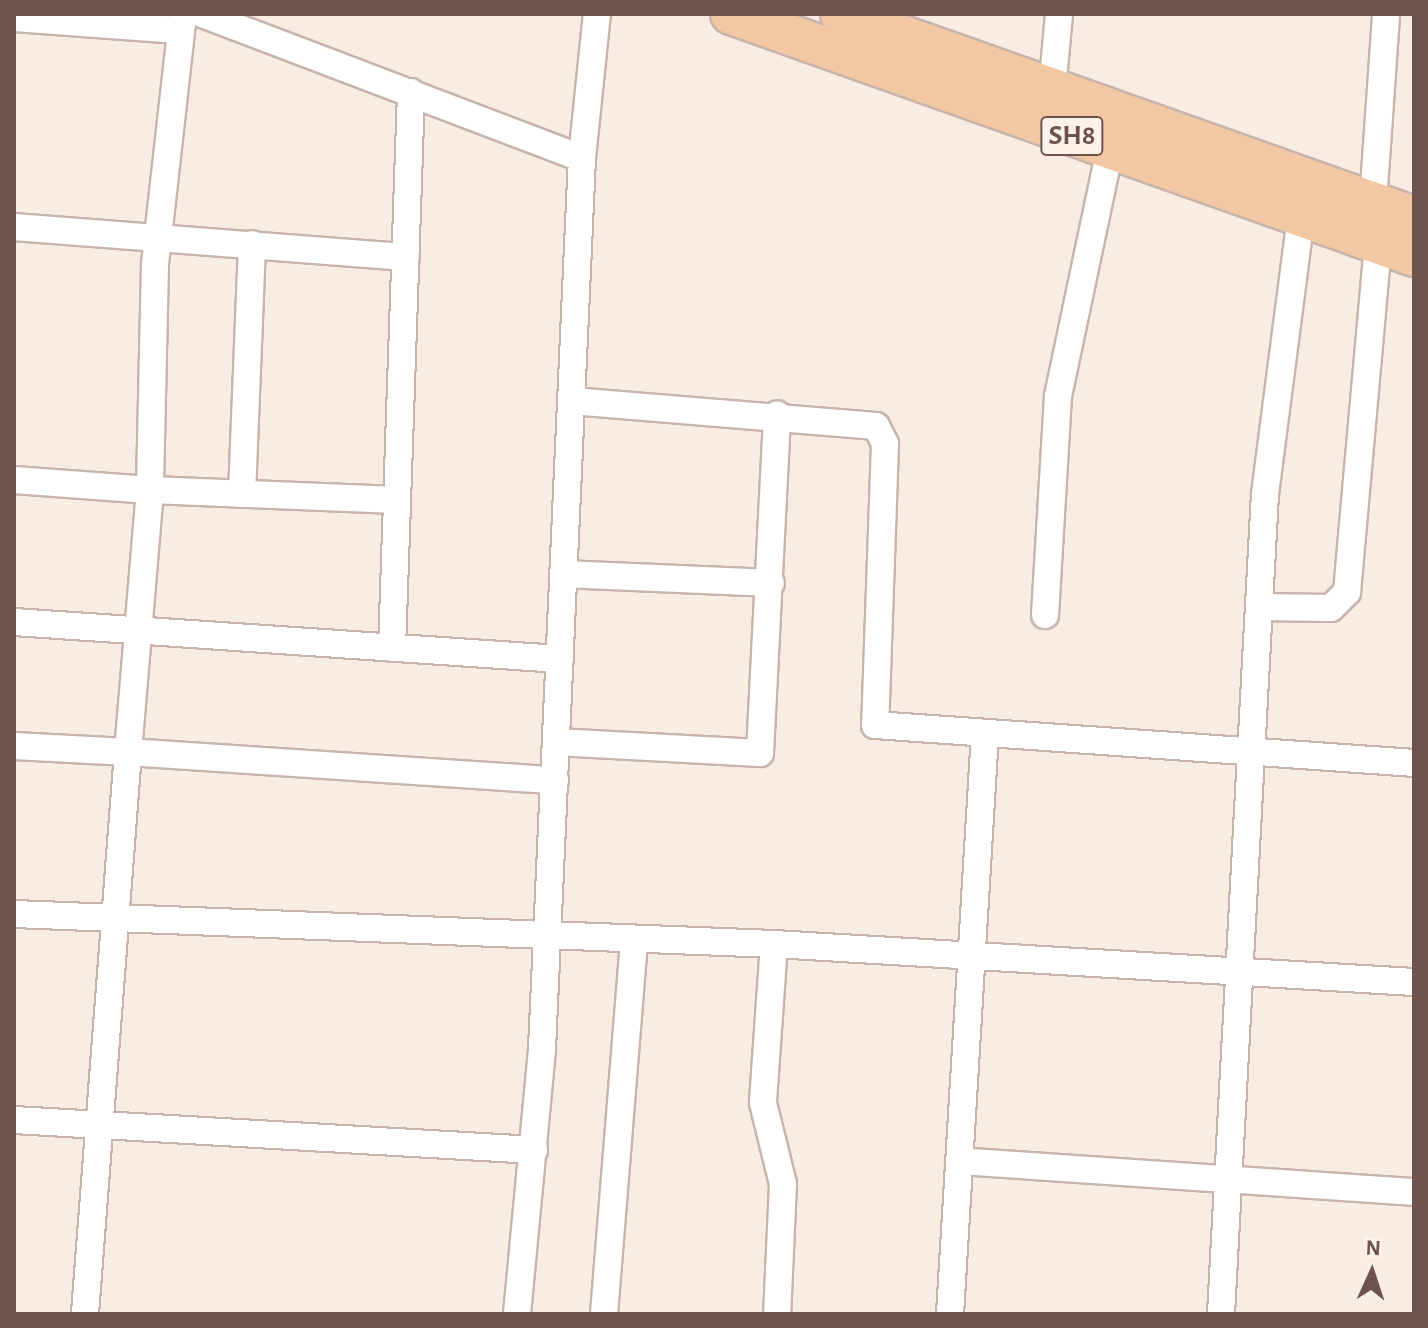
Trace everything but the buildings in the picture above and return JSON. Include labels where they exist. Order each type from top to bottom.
[{"type":"main road","name":"SH8","points":[[731,14],[1396,250]]},
{"type":"main road","name":"SH8","points":[[841,14],[894,25],[1052,91],[1414,217]]},
{"type":"street","points":[[202,14],[582,158]]},
{"type":"street","points":[[517,1314],[534,1150],[555,780],[582,158],[597,14]]},
{"type":"street","points":[[1052,91],[1059,14]]},
{"type":"street","points":[[1373,202],[1386,14]]},
{"type":"street","points":[[14,18],[181,22],[158,236],[150,490],[135,630],[85,1314]]},
{"type":"street","points":[[392,648],[411,92]]},
{"type":"street","points":[[1045,615],[1060,383],[1110,150]]},
{"type":"street","points":[[1221,1314],[1259,607],[1275,397],[1301,216]]},
{"type":"street","points":[[14,227],[406,257]]},
{"type":"street","points":[[242,494],[252,244]]},
{"type":"street","points":[[1259,607],[1331,608],[1347,592],[1396,250]]},
{"type":"street","points":[[572,401],[869,422],[885,444],[875,725],[1414,763]]},
{"type":"street","points":[[556,742],[760,753],[771,583],[777,414]]},
{"type":"street","points":[[14,480],[150,490],[397,500]]},
{"type":"street","points":[[564,574],[771,583]]},
{"type":"street","points":[[14,622],[560,659]]},
{"type":"street","points":[[950,1314],[985,733]]},
{"type":"street","points":[[14,746],[555,780]]},
{"type":"street","points":[[14,914],[115,921],[774,944],[1414,982]]},
{"type":"street","points":[[604,1314],[634,940]]},
{"type":"street","points":[[774,944],[763,1103],[783,1184],[777,1314]]},
{"type":"street","points":[[14,1120],[534,1150]]},
{"type":"street","points":[[959,1161],[1414,1192]]}]
